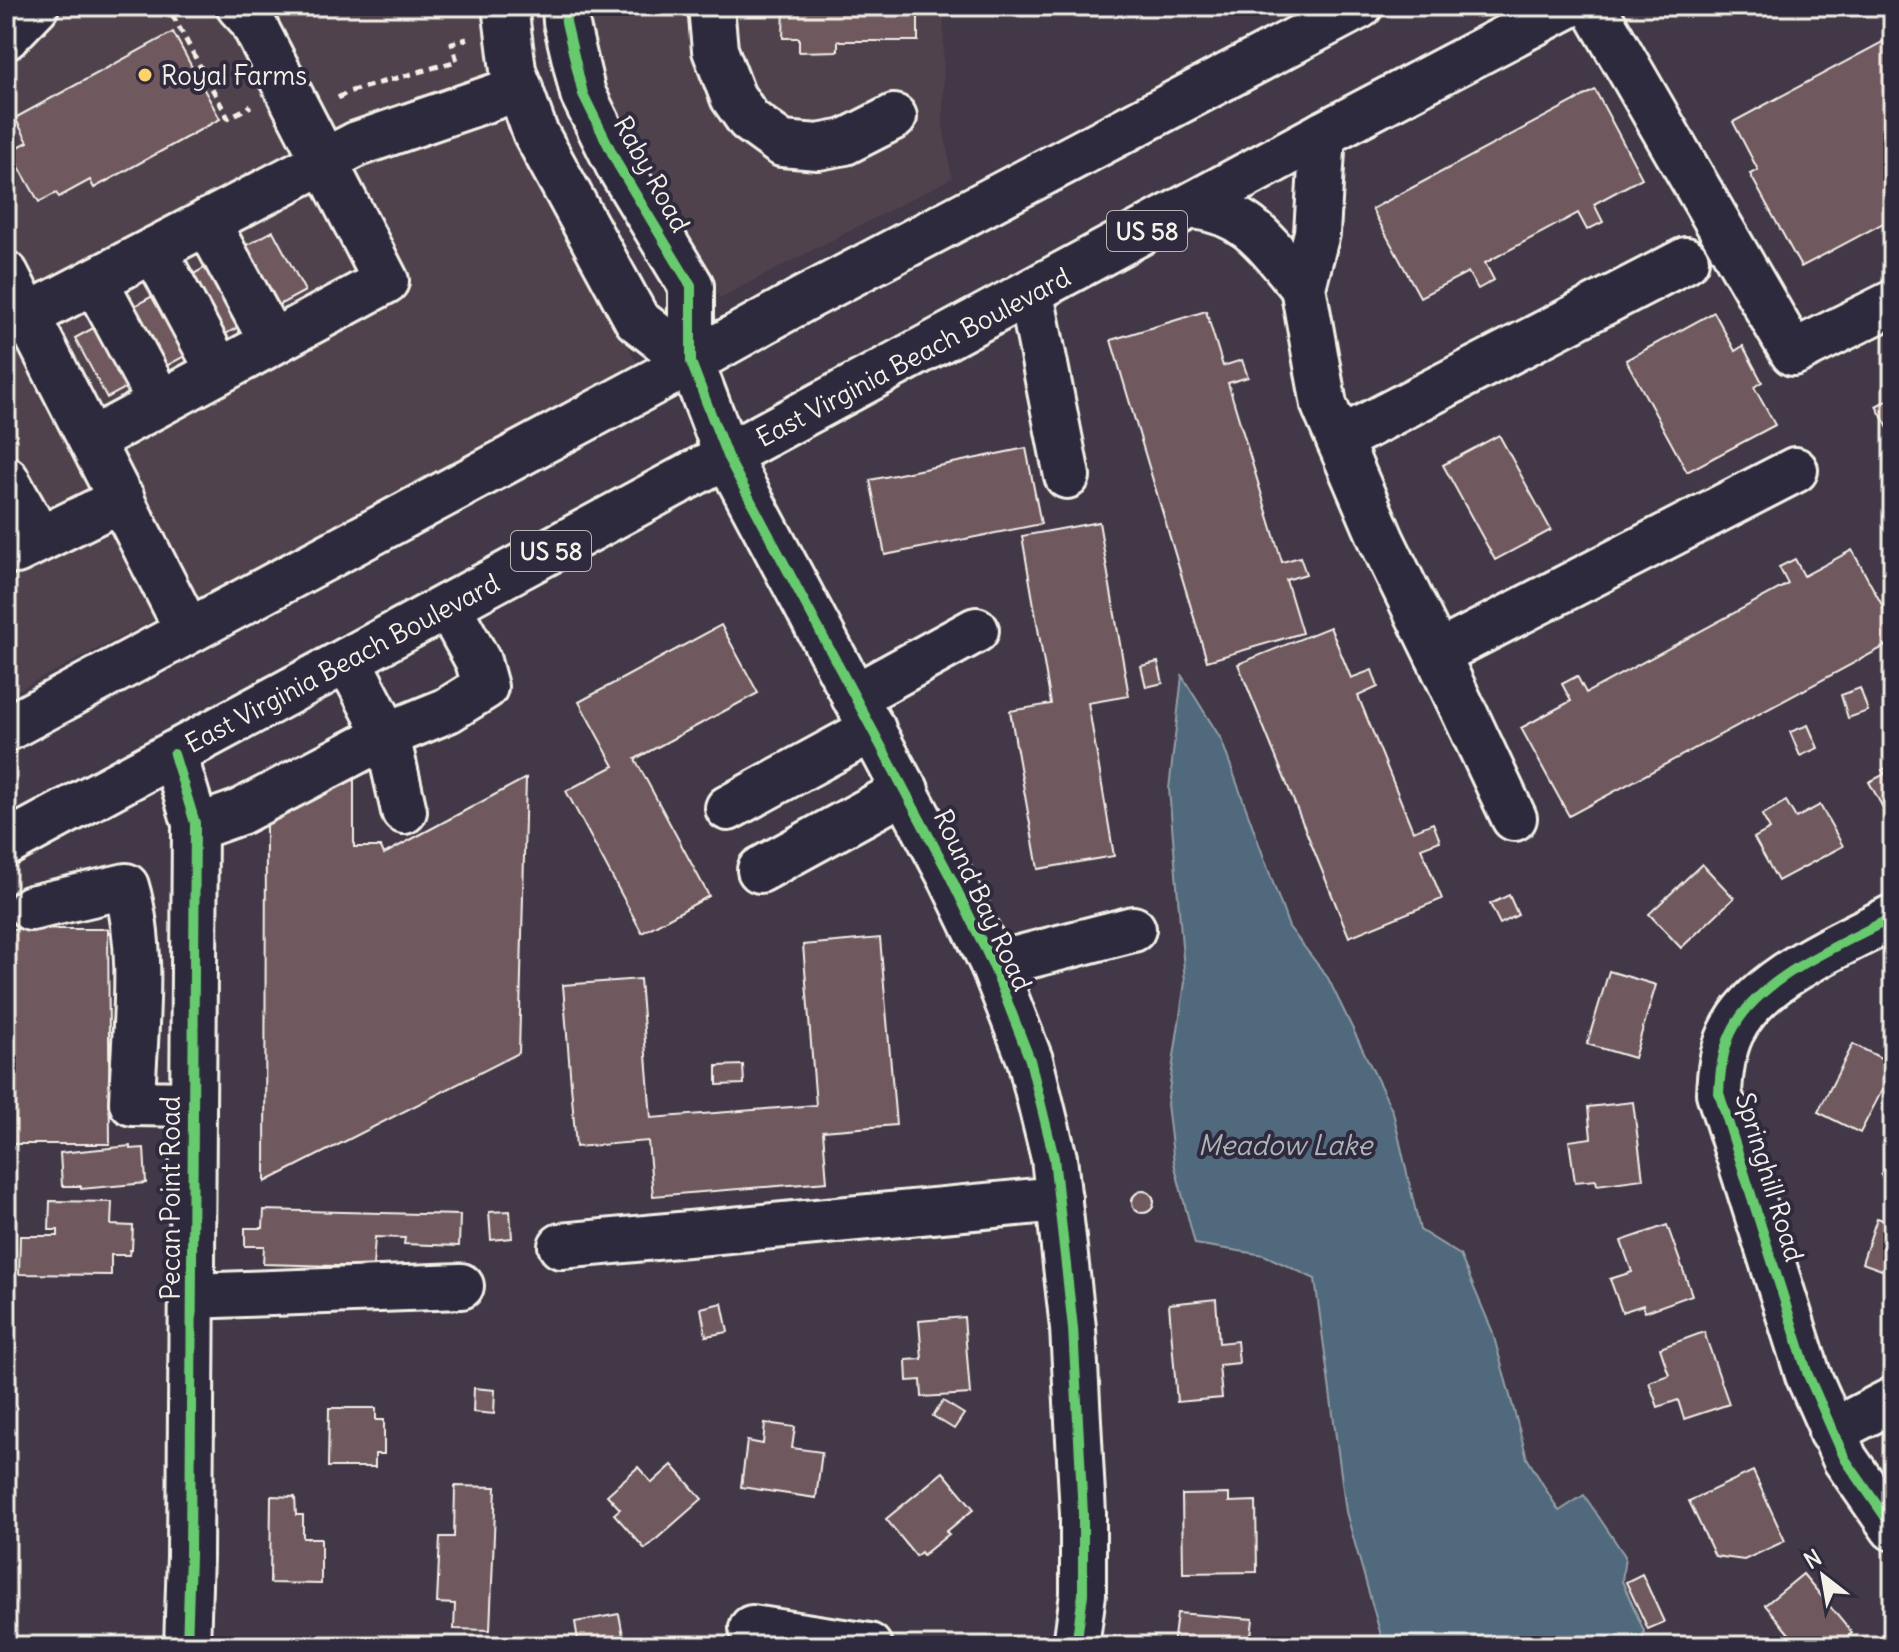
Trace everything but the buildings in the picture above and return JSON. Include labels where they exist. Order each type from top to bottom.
[{"type":"street","points":[[6,37],[36,6]]},
{"type":"street","points":[[92,440],[386,281],[251,19],[239,6]]},
{"type":"street","points":[[505,6],[513,70],[535,132],[637,320],[691,362]]},
{"type":"street","name":"Raby Road","points":[[565,6],[583,94],[618,165],[691,286],[691,362]]},
{"type":"street","points":[[711,6],[715,50],[733,97],[749,120],[782,144],[818,147],[845,142],[894,117]]},
{"type":"street","points":[[6,729],[769,318],[1360,6]]},
{"type":"street","name":"East Virginia Beach Boulevard","points":[[6,844],[1323,134],[1567,6]]},
{"type":"street","points":[[1593,6],[1793,353],[1893,303]]},
{"type":"street","points":[[17,322],[357,144],[520,88]]},
{"type":"street","points":[[1323,134],[1317,233],[1303,287],[1324,405],[1382,541],[1410,593],[1514,818]]},
{"type":"street","points":[[1193,206],[1215,209],[1249,225],[1303,287]]},
{"type":"street","points":[[207,222],[272,342]]},
{"type":"street","points":[[154,250],[219,371]]},
{"type":"street","points":[[1339,440],[1686,260]]},
{"type":"street","points":[[6,274],[17,322],[92,440],[188,631]]},
{"type":"street","points":[[95,281],[160,402]]},
{"type":"street","points":[[1031,294],[1067,476]]},
{"type":"street","name":"Round Bay Road","points":[[691,362],[727,456],[906,790],[993,965],[1030,1060],[1054,1158],[1073,1328],[1083,1514],[1083,1594],[1076,1646]]},
{"type":"street","points":[[1437,654],[1795,470]]},
{"type":"street","points":[[6,479],[23,545],[122,499]]},
{"type":"street","points":[[31,908],[126,886],[240,812],[387,735],[448,710],[485,687],[478,661],[448,606]]},
{"type":"street","points":[[728,808],[976,630]]},
{"type":"street","points":[[348,660],[387,735],[404,811]]},
{"type":"street","name":"Pecan Point Road","points":[[174,754],[191,802],[194,844],[187,1646]]},
{"type":"street","points":[[760,870],[906,790]]},
{"type":"street","points":[[126,886],[134,911],[137,945],[132,1103],[192,1104]]},
{"type":"street","name":"Springhill Road","points":[[1893,917],[1774,982],[1750,1005],[1731,1033],[1721,1065],[1719,1093],[1808,1375],[1845,1459],[1893,1528]]},
{"type":"street","points":[[993,965],[1133,929]]},
{"type":"street","points":[[561,1246],[1059,1199]]},
{"type":"street","points":[[191,1296],[461,1286]]},
{"type":"street","points":[[1831,1432],[1893,1400]]},
{"type":"street","points":[[752,1628],[869,1646]]},
{"type":"shaded area","points":[[6,6],[505,6],[512,118],[640,369],[6,696]]},
{"type":"shaded area","points":[[579,6],[944,6],[943,124],[952,178],[720,298],[610,128]]},
{"type":"water","name":"Meadow Lake","points":[[1182,676],[1221,739],[1289,927],[1328,978],[1393,1112],[1420,1230],[1460,1255],[1492,1330],[1527,1458],[1559,1511],[1584,1495],[1625,1556],[1622,1581],[1644,1631],[1642,1646],[1384,1646],[1346,1512],[1315,1279],[1264,1255],[1195,1244],[1174,1163],[1167,1104],[1185,982],[1169,789]]},
{"type":"cycle path","points":[[565,6],[583,94],[618,165],[691,286],[691,362],[727,456],[951,878],[993,965],[1030,1060],[1054,1158],[1073,1328],[1083,1514],[1083,1594],[1076,1646]]},
{"type":"cycle path","points":[[174,754],[195,823],[187,1646]]},
{"type":"cycle path","points":[[1893,917],[1802,964],[1760,995],[1743,1013],[1728,1040],[1719,1093],[1808,1375],[1845,1459],[1893,1528]]},
{"type":"place","name":"Royal Farms","points":[[145,75]]}]
